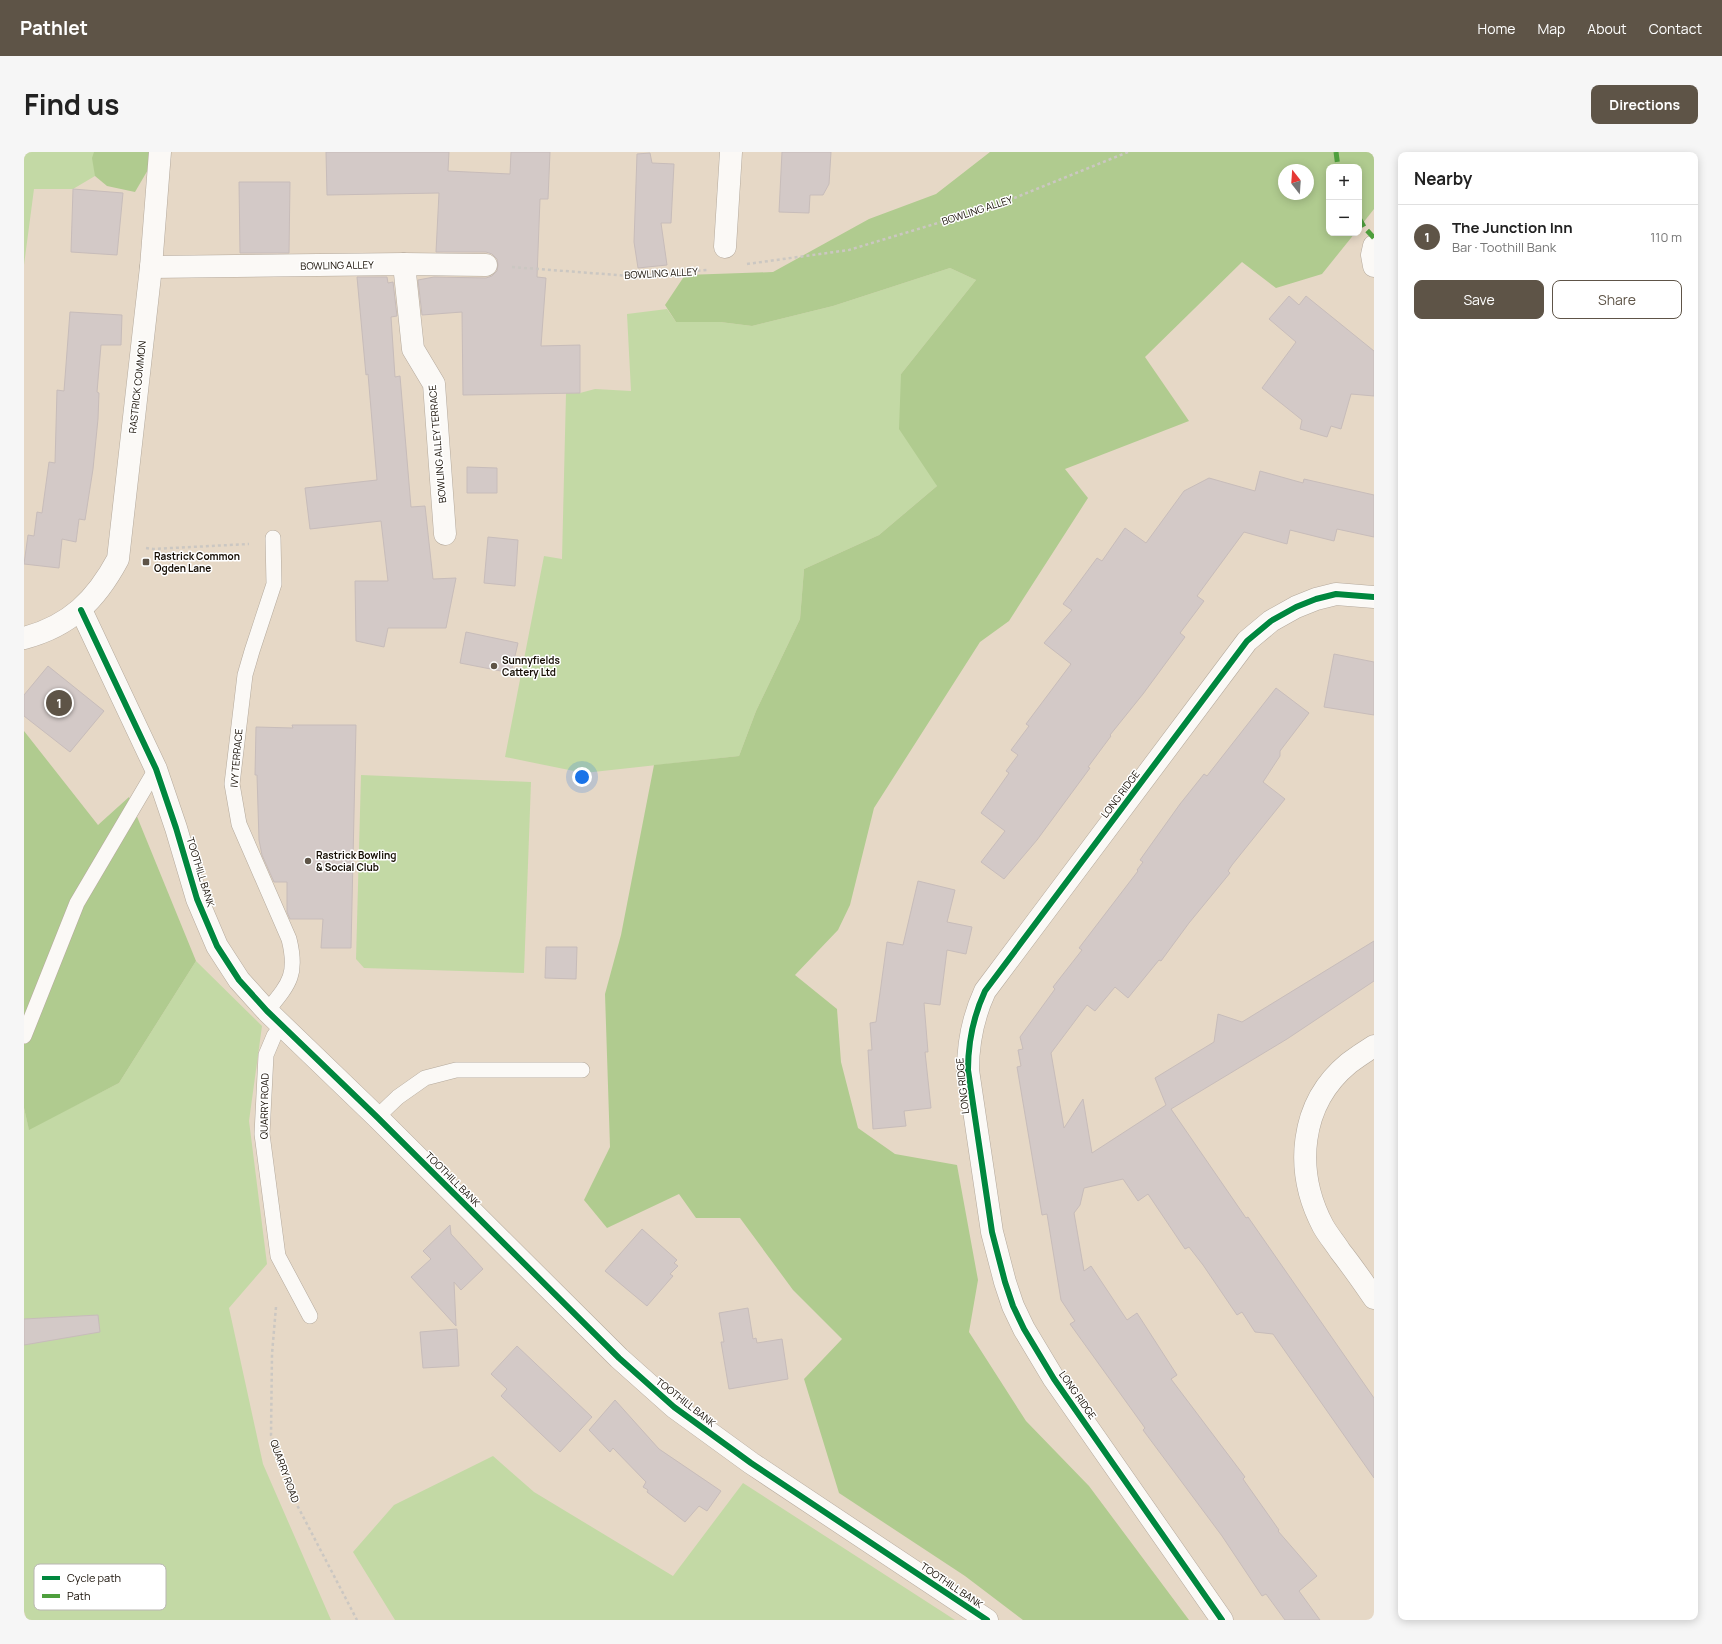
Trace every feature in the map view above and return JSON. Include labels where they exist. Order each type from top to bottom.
[{"type":"street","name":"RASTRICK COMMON","points":[[24,638],[42,633],[64,623],[80,610],[96,594],[110,574],[118,559],[151,267],[160,152]]},
{"type":"street","points":[[725,247],[731,152]]},
{"type":"street","points":[[1374,246],[1372,256],[1374,266]]},
{"type":"street","name":"BOWLING ALLEY","points":[[151,267],[404,264],[486,265]]},
{"type":"street","name":"BOWLING ALLEY TERRACE","points":[[404,264],[412,349],[434,384],[445,534]]},
{"type":"street","name":"LONG RIDGE","points":[[1222,1620],[1054,1379],[1013,1306],[998,1257],[991,1224],[968,1070],[968,1049],[976,1009],[985,991],[1247,641],[1271,621],[1296,607],[1316,599],[1336,594],[1374,597]]},
{"type":"street","name":"TOOTHILL BANK","points":[[80,610],[126,690],[156,769],[176,828],[197,900],[217,946],[239,980],[274,1018],[377,1117],[619,1358],[674,1407],[757,1467],[987,1620]]},
{"type":"street","points":[[1374,1046],[1349,1063],[1324,1091],[1308,1129],[1304,1155],[1307,1182],[1323,1227],[1374,1298]]},
{"type":"lane","name":"IVY TERRACE","points":[[273,538],[274,584],[245,675],[232,784],[239,824],[289,939],[293,953],[293,965],[290,979],[274,1018]]},
{"type":"lane","points":[[24,1036],[77,903],[156,769]]},
{"type":"lane","name":"QUARRY ROAD","points":[[274,1018],[274,1036],[266,1055],[262,1134],[278,1256],[310,1316]]},
{"type":"lane","points":[[377,1117],[398,1097],[425,1078],[456,1070],[582,1070]]},
{"type":"path","points":[[153,549],[244,544]]},
{"type":"green space","points":[[24,152],[120,152],[95,176],[73,189],[34,189],[24,265]]},
{"type":"green space","points":[[94,152],[152,152],[149,168],[135,192],[107,186],[95,176],[92,158]]},
{"type":"green space","points":[[990,152],[1374,152],[1374,209],[1362,224],[1362,164],[1326,164],[1326,236],[1353,236],[1322,274],[1276,288],[1242,262],[1145,357],[1189,421],[1065,469],[1088,498],[1009,621],[980,642],[874,808],[850,905],[838,930],[795,975],[837,1009],[841,1062],[858,1128],[895,1154],[957,1165],[978,1280],[969,1332],[1026,1421],[1089,1486],[1189,1620],[1023,1620],[965,1576],[839,1493],[804,1379],[842,1339],[793,1290],[740,1218],[696,1218],[679,1194],[607,1228],[584,1200],[610,1147],[605,994],[621,935],[654,765],[739,756],[756,711],[800,619],[804,569],[879,535],[937,486],[899,429],[901,374],[976,280],[950,268],[833,306],[752,326],[720,322],[676,322],[665,305],[685,275],[773,272],[869,219],[936,194]]},
{"type":"green space","points":[[950,268],[976,280],[901,374],[937,486],[879,535],[804,569],[800,619],[756,711],[739,756],[584,773],[505,757],[544,556],[562,559],[566,393],[580,393],[595,389],[631,391],[627,314],[667,309],[676,322],[720,322],[752,326],[833,306]]},
{"type":"green space","points":[[24,731],[98,825],[129,797],[196,961],[119,1083],[29,1130],[24,1108]]},
{"type":"green space","points":[[361,775],[531,782],[524,973],[364,968],[356,959]]},
{"type":"green space","points":[[196,961],[262,1026],[249,1121],[267,1264],[229,1308],[263,1464],[331,1620],[27,1620],[24,1611],[24,1108],[29,1129],[119,1083]]},
{"type":"green space","points":[[493,1456],[534,1492],[673,1576],[743,1483],[955,1620],[395,1620],[353,1552],[394,1505]]},
{"type":"building","points":[[326,152],[449,152],[448,171],[510,174],[511,152],[550,152],[548,199],[540,199],[537,277],[546,278],[541,346],[580,345],[580,393],[463,395],[462,312],[422,315],[418,280],[434,277],[486,278],[492,276],[497,271],[497,259],[492,254],[486,252],[436,252],[439,193],[327,195]]},
{"type":"building","points":[[782,152],[831,152],[829,184],[823,195],[810,195],[809,213],[779,212]]},
{"type":"building","points":[[650,153],[652,163],[674,164],[671,223],[661,223],[667,265],[638,268],[634,242],[637,154]]},
{"type":"building","points":[[239,182],[290,182],[289,253],[240,253]]},
{"type":"building","points":[[73,189],[123,193],[117,255],[71,252]]},
{"type":"building","points":[[357,277],[387,277],[388,283],[393,282],[397,316],[391,317],[395,377],[400,376],[411,507],[425,506],[433,579],[456,578],[446,628],[388,628],[384,647],[356,641],[355,581],[388,581],[381,521],[310,529],[305,488],[377,480],[368,374],[366,375]]},
{"type":"building","points":[[1289,296],[1299,305],[1306,296],[1374,351],[1374,396],[1351,394],[1341,429],[1331,426],[1327,437],[1300,429],[1302,420],[1262,388],[1296,342],[1269,319]]},
{"type":"building","points":[[70,312],[122,315],[121,345],[101,345],[97,392],[99,393],[98,419],[93,469],[85,520],[79,519],[76,542],[62,539],[59,568],[24,564],[28,535],[34,536],[37,512],[42,513],[49,462],[55,463],[57,390],[64,391]]},
{"type":"building","points":[[467,467],[497,468],[497,493],[467,493]]},
{"type":"building","points":[[1260,471],[1303,483],[1304,479],[1374,495],[1374,537],[1337,529],[1334,541],[1290,530],[1287,544],[1244,532],[1197,596],[1204,601],[1180,633],[1185,637],[1143,694],[1110,735],[1111,736],[1088,767],[1090,768],[1037,840],[1004,879],[981,862],[1005,831],[981,813],[1009,773],[1006,771],[1018,755],[1011,750],[1029,726],[1026,724],[1071,664],[1044,643],[1072,610],[1063,604],[1097,558],[1102,561],[1125,528],[1146,543],[1184,491],[1209,478],[1255,491]]},
{"type":"building","points":[[488,537],[518,540],[515,586],[484,583]]},
{"type":"building","points":[[466,632],[518,643],[511,673],[460,663]]},
{"type":"building","points":[[1334,654],[1374,662],[1374,715],[1324,707]]},
{"type":"building","points":[[48,666],[104,711],[70,752],[24,716],[24,695]]},
{"type":"building","points":[[1276,688],[1309,713],[1280,751],[1280,756],[1263,782],[1285,799],[1232,865],[1228,871],[1230,873],[1189,923],[1161,961],[1159,960],[1128,998],[1115,987],[1095,1011],[1087,1005],[1051,1053],[1064,1128],[1083,1099],[1092,1153],[1166,1105],[1155,1078],[1214,1042],[1218,1014],[1242,1022],[1374,941],[1374,981],[1287,1039],[1171,1109],[1246,1218],[1248,1217],[1374,1398],[1374,1478],[1273,1334],[1255,1332],[1242,1312],[1237,1315],[1189,1247],[1185,1249],[1148,1194],[1138,1201],[1123,1179],[1084,1188],[1080,1205],[1074,1213],[1084,1271],[1091,1266],[1127,1320],[1137,1313],[1177,1375],[1171,1379],[1245,1477],[1243,1479],[1279,1530],[1278,1531],[1317,1576],[1299,1591],[1320,1620],[1285,1620],[1266,1594],[1262,1596],[1222,1536],[1143,1430],[1145,1428],[1070,1324],[1075,1321],[1061,1300],[1047,1214],[1042,1215],[1017,1067],[1021,1066],[1018,1050],[1023,1049],[1020,1037],[1055,989],[1053,987],[1082,950],[1079,948],[1138,871],[1137,870],[1143,862],[1140,860],[1180,804],[1204,774],[1207,776]]},
{"type":"building","name":"Rastrick Bowling & Social Club","points":[[292,725],[356,725],[351,948],[321,948],[323,919],[290,919],[287,912],[287,882],[274,882],[262,855],[259,840],[257,775],[255,775],[256,727],[293,728]]},
{"type":"building","points":[[918,881],[955,890],[947,922],[972,927],[966,954],[947,950],[940,1005],[924,1003],[928,1052],[925,1052],[931,1108],[904,1111],[906,1126],[873,1129],[868,1050],[872,1050],[870,1023],[876,1022],[887,942],[903,945]]},
{"type":"building","points":[[546,947],[577,947],[576,979],[545,978]]},
{"type":"building","points":[[450,1225],[451,1234],[483,1269],[461,1290],[454,1282],[456,1326],[411,1277],[431,1259],[423,1251]]},
{"type":"building","points":[[642,1229],[677,1260],[674,1263],[678,1266],[670,1274],[673,1276],[647,1306],[605,1271]]},
{"type":"building","points":[[748,1308],[753,1339],[756,1338],[757,1343],[782,1339],[788,1379],[729,1389],[721,1342],[724,1342],[719,1313]]},
{"type":"building","points":[[98,1315],[100,1332],[24,1345],[24,1319]]},
{"type":"building","points":[[457,1329],[459,1366],[423,1368],[420,1332]]},
{"type":"building","points":[[517,1346],[592,1417],[560,1452],[501,1396],[507,1389],[491,1374]]},
{"type":"building","points":[[615,1400],[659,1449],[721,1491],[707,1511],[699,1506],[685,1522],[647,1492],[648,1490],[643,1487],[646,1482],[613,1448],[610,1452],[589,1430]]},
{"type":"marked path","points":[[1336,152],[1338,164]]},
{"type":"marked path","points":[[1362,223],[1374,238]]},
{"type":"cycle path","points":[[1222,1620],[1054,1379],[1024,1329],[1013,1306],[992,1232],[968,1070],[970,1039],[977,1010],[985,991],[1247,641],[1271,621],[1296,607],[1316,599],[1336,594],[1374,597]]},
{"type":"cycle path","points":[[81,610],[156,769],[176,828],[197,899],[217,946],[239,980],[267,1011],[377,1117],[619,1358],[674,1407],[751,1463],[987,1620]]},
{"type":"place","name":"Rastrick Common Ogden Lane","points":[[146,562]]},
{"type":"place","name":"Sunnyfields Cattery Ltd","points":[[494,666]]},
{"type":"place","name":"The Junction Inn","points":[[59,703]]},
{"type":"place","name":"Rastrick Bowling & Social Club","points":[[308,861]]}]
